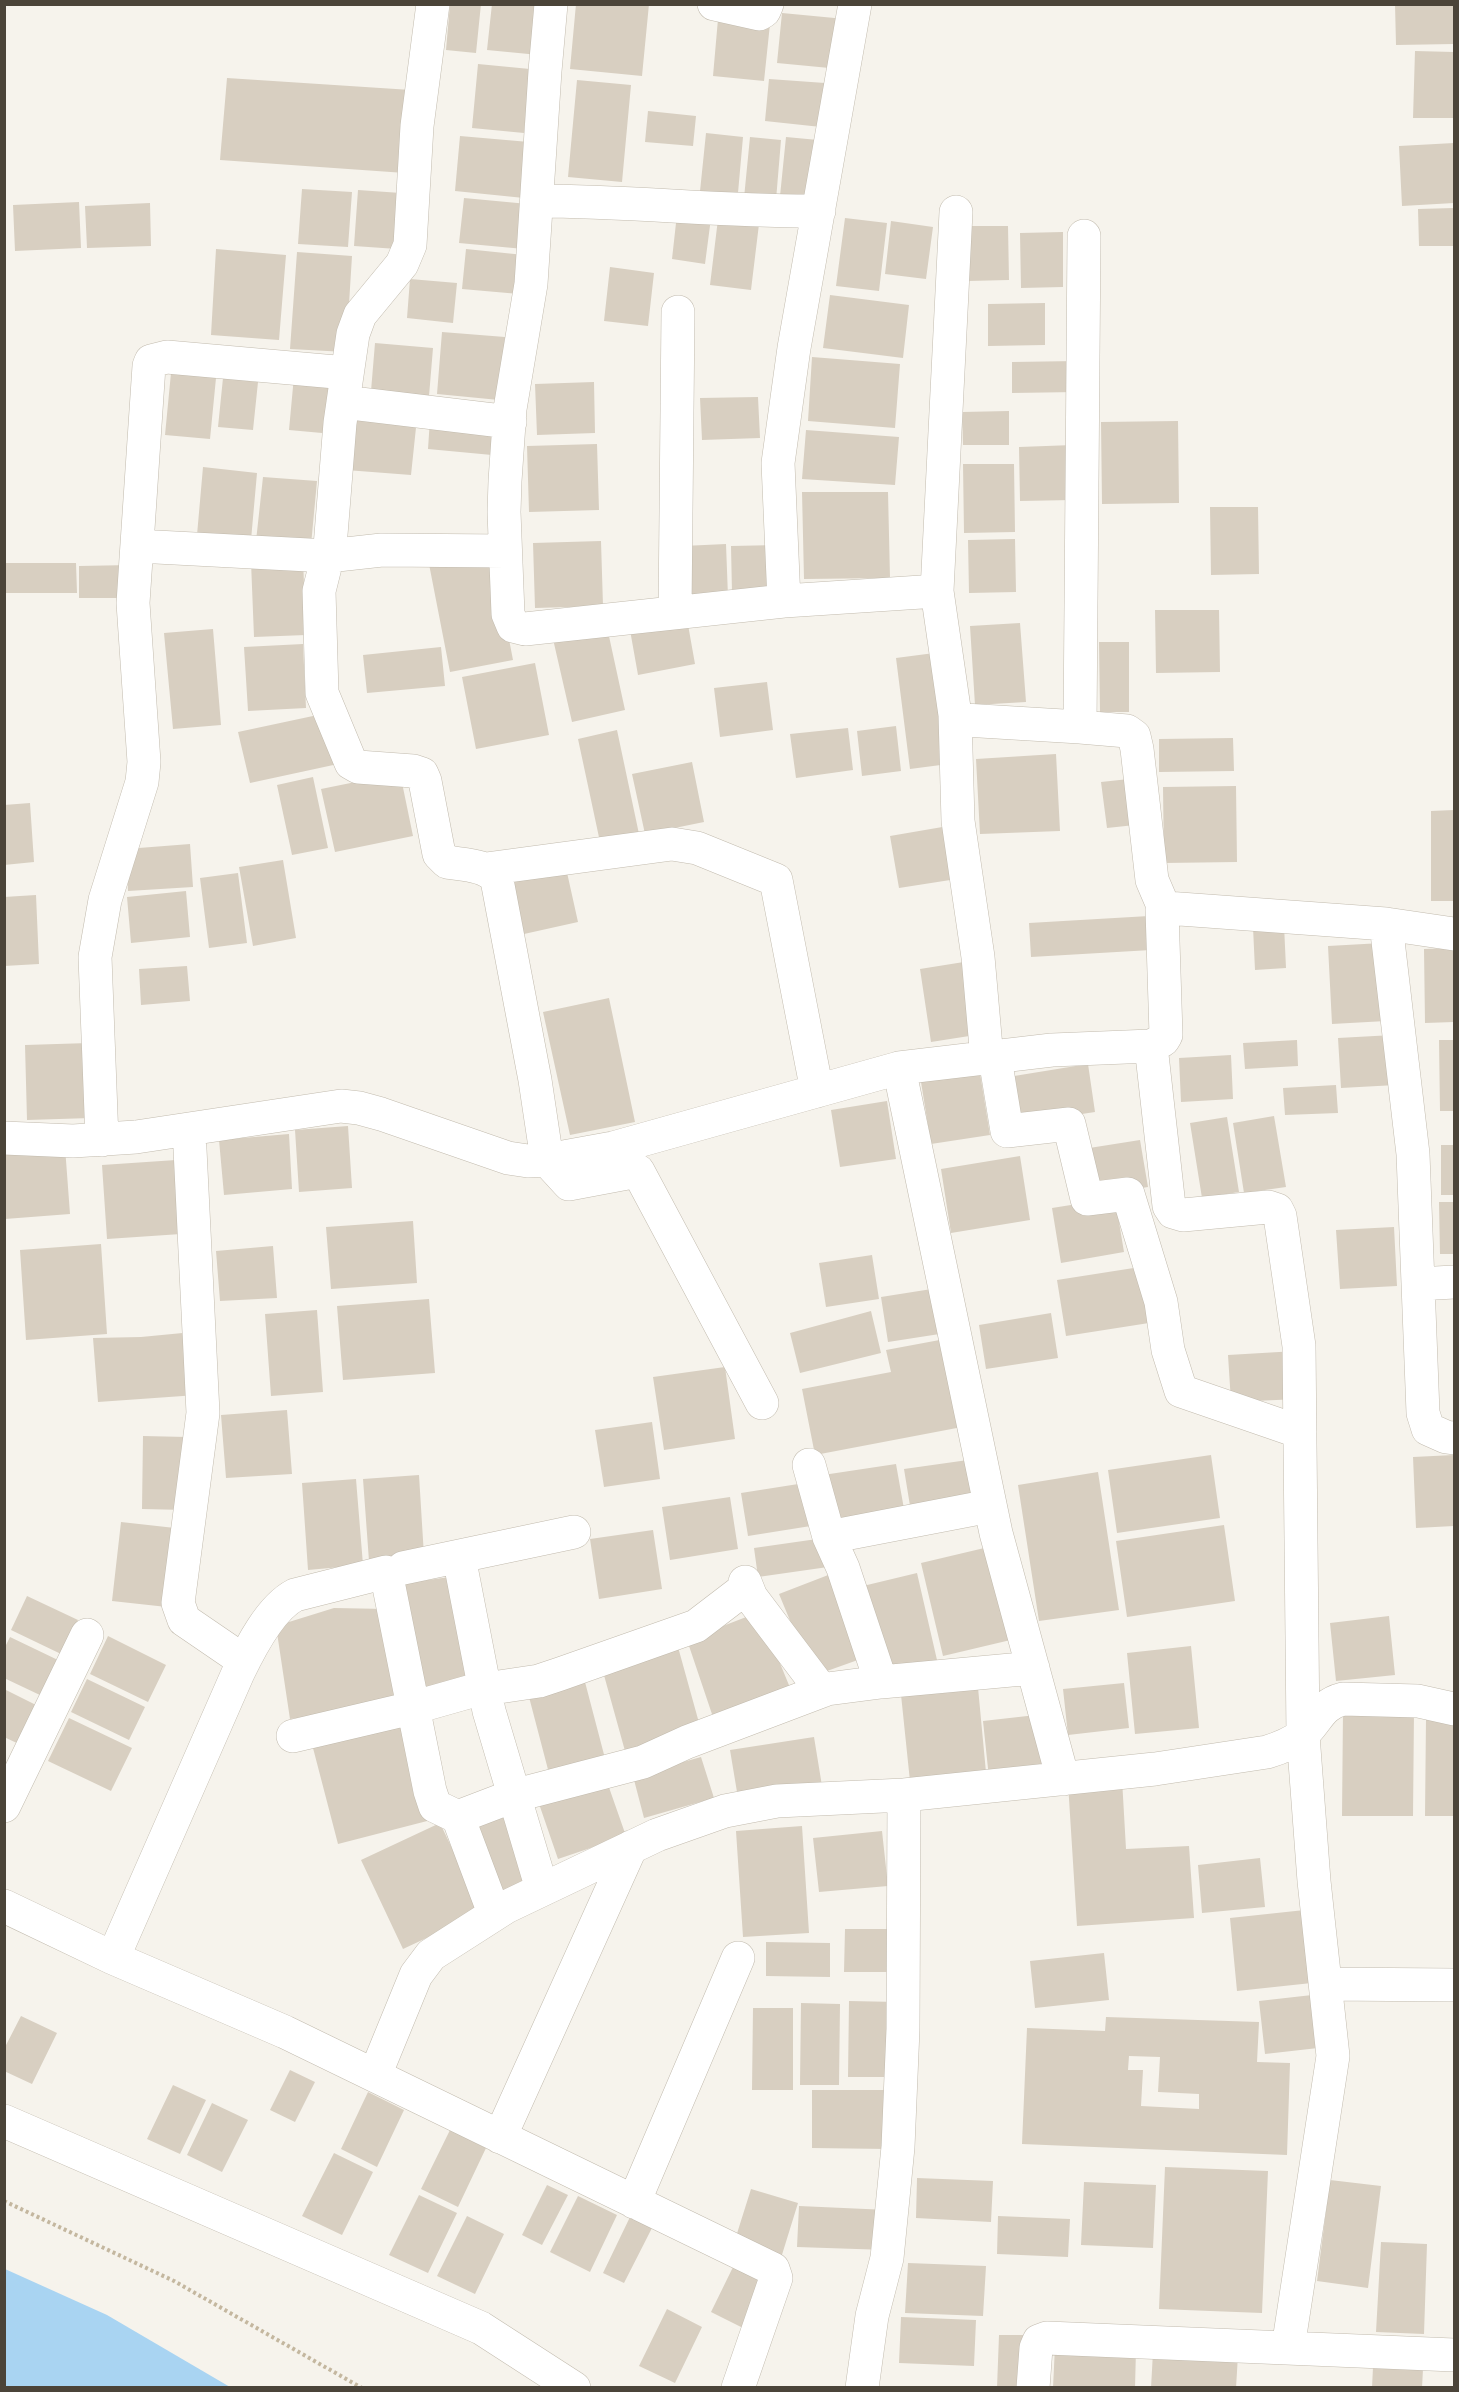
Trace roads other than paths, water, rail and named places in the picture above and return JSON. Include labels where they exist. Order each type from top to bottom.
[{"type":"street","points":[[433,4],[417,126],[410,244],[402,264],[366,306],[357,321],[345,387],[327,556],[319,591],[322,693],[351,763],[358,767],[413,771],[422,774],[440,854],[447,862],[486,869],[672,844],[697,848],[776,880],[817,1091]]},
{"type":"street","points":[[551,4],[531,285],[510,422],[505,481],[508,614],[513,626],[525,629],[783,601],[937,591]]},
{"type":"street","points":[[714,4],[759,14],[764,11],[767,4]]},
{"type":"street","points":[[783,601],[778,463],[794,348],[855,4]]},
{"type":"street","points":[[538,201],[604,201],[752,212],[819,211]]},
{"type":"street","points":[[957,212],[937,591],[955,715],[958,820],[991,1058],[1007,1131],[1069,1124],[1088,1199],[1128,1194],[1161,1302],[1168,1350],[1181,1391],[1300,1432]]},
{"type":"street","points":[[1080,727],[1084,236]]},
{"type":"street","points":[[675,612],[678,312]]},
{"type":"street","points":[[102,1140],[95,957],[105,900],[142,782],[144,762],[133,603],[151,361],[167,357],[345,387],[510,422]]},
{"type":"street","points":[[137,546],[327,556],[390,550],[505,551]]},
{"type":"street","points":[[4,1138],[102,1140],[136,1137],[341,1106],[381,1114],[508,1158],[528,1161],[547,1160],[613,1148],[899,1068],[1052,1050],[1150,1046],[1163,1040],[1166,1035],[1162,910],[1164,908],[1152,880],[1134,736],[1127,732],[1080,727],[964,720],[955,715]]},
{"type":"street","points":[[486,869],[493,873],[497,880],[531,1058],[547,1160],[569,1184],[638,1171],[762,1403]]},
{"type":"street","points":[[1164,908],[1386,924],[1455,934]]},
{"type":"street","points":[[1386,924],[1413,1154],[1423,1413],[1428,1429],[1446,1437],[1455,1438]]},
{"type":"street","points":[[1150,1046],[1169,1206],[1173,1212],[1183,1215],[1274,1207],[1280,1216],[1299,1346],[1303,1735],[1314,1881],[1333,2056],[1288,2348]]},
{"type":"street","points":[[899,1068],[990,1506],[1063,1779]]},
{"type":"street","points":[[189,1129],[203,1413],[178,1603],[184,1620],[244,1661]]},
{"type":"street","points":[[1418,1284],[1455,1282]]},
{"type":"street","points":[[809,1465],[829,1537],[843,1568],[881,1682]]},
{"type":"street","points":[[829,1537],[990,1506]]},
{"type":"street","points":[[403,1568],[574,1532]]},
{"type":"street","points":[[459,1557],[484,1688],[513,1796],[542,1889]]},
{"type":"street","points":[[113,1958],[244,1661],[259,1636],[286,1600],[295,1595],[386,1572],[412,1708],[435,1806],[458,1816],[513,1796],[643,1762],[687,1742],[822,1691],[881,1682],[1034,1668]]},
{"type":"street","points":[[293,1736],[412,1708],[484,1688],[539,1681],[696,1626],[746,1585],[751,1597],[822,1691]]},
{"type":"street","points":[[4,1806],[87,1635]]},
{"type":"street","points":[[375,2075],[416,1976],[431,1956],[494,1913],[542,1889],[657,1835],[725,1811],[777,1801],[904,1795],[1063,1779],[1155,1769],[1268,1752],[1284,1747],[1303,1735],[1331,1702],[1343,1700],[1411,1700],[1455,1709]]},
{"type":"street","points":[[861,2388],[872,2316],[887,2258],[898,2147],[903,2029],[904,1795]]},
{"type":"street","points":[[458,1816],[494,1913]]},
{"type":"street","points":[[500,2137],[631,1847]]},
{"type":"street","points":[[4,1906],[113,1958],[285,2032],[773,2269],[776,2278],[738,2388]]},
{"type":"street","points":[[634,2202],[738,1958]]},
{"type":"street","points":[[1326,1984],[1455,1985]]},
{"type":"street","points":[[4,2121],[481,2328],[574,2388]]},
{"type":"street","points":[[1033,2388],[1036,2348],[1039,2341],[1047,2338],[1455,2355]]},
{"type":"water","points":[[5,2269],[107,2315],[230,2387],[5,2387]]}]
